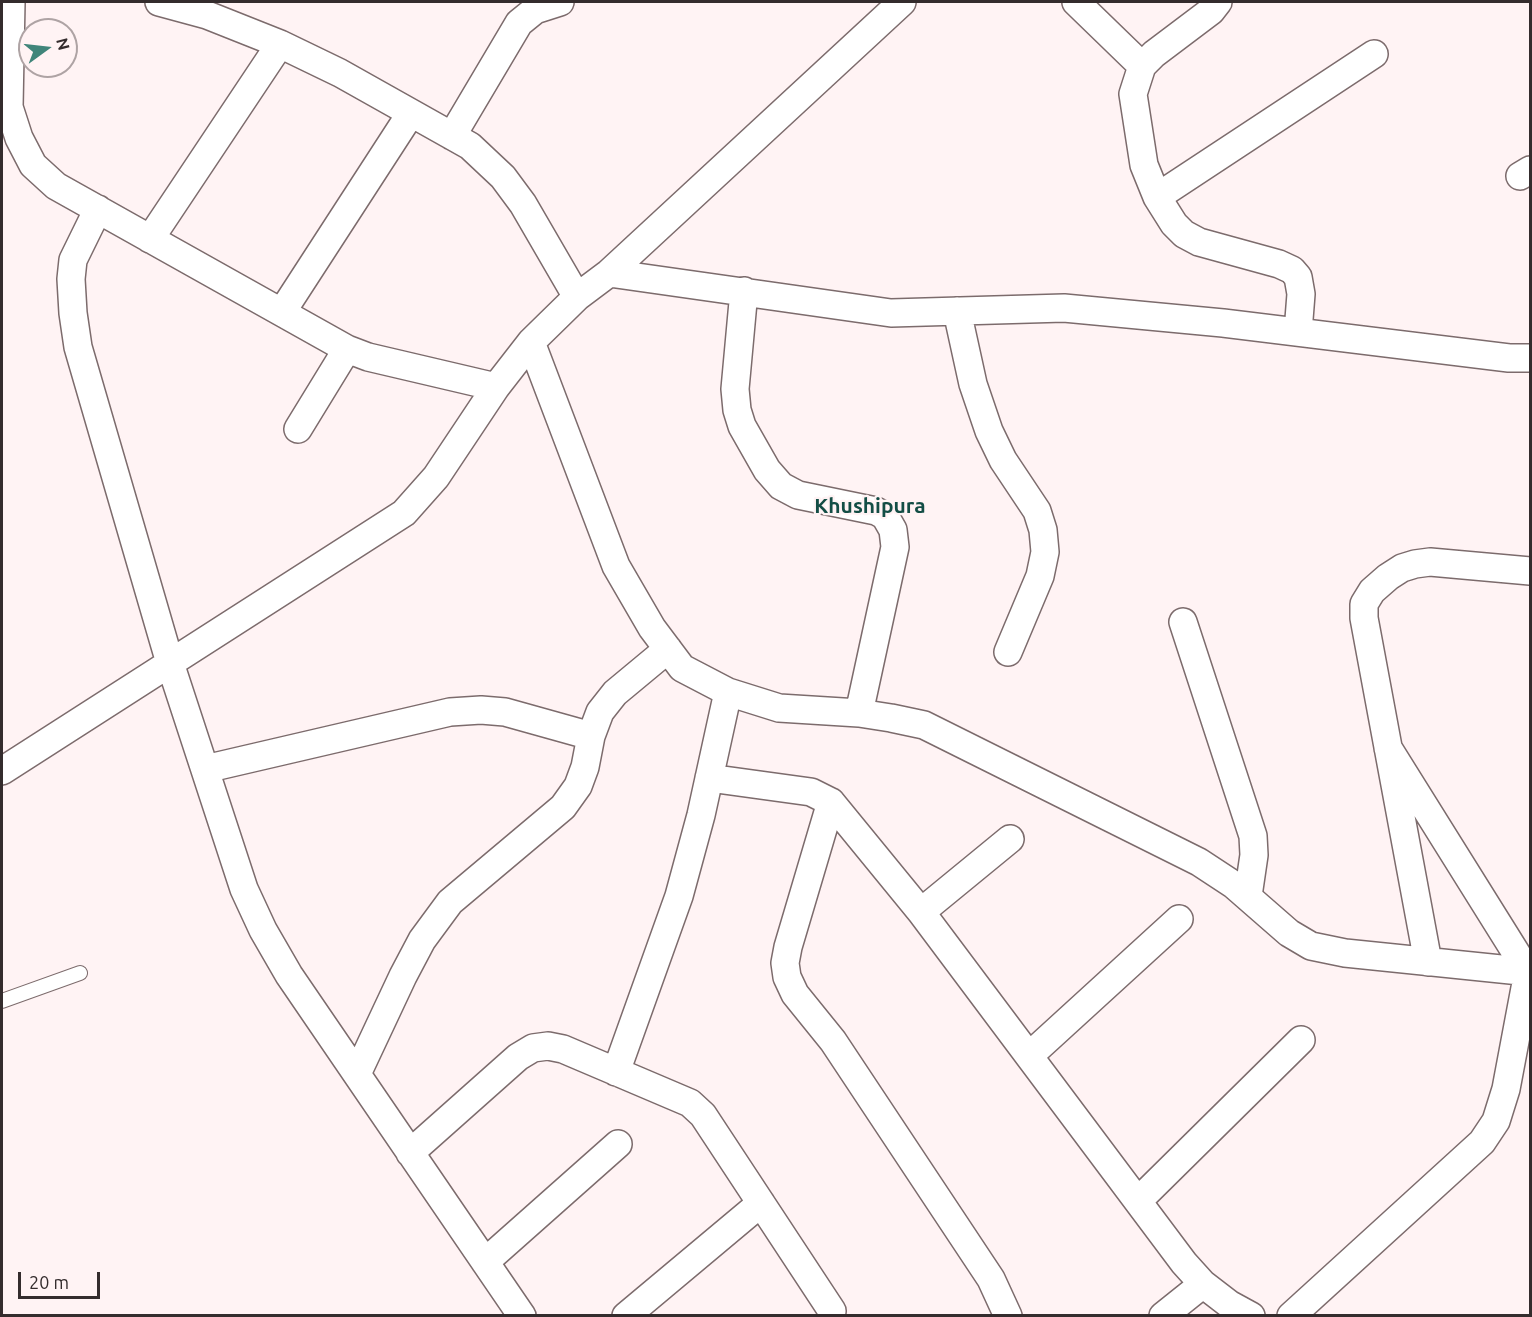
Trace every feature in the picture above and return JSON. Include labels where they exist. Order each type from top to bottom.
[{"type":"street","points":[[11,2],[9,107],[19,138],[33,165],[56,186],[347,349],[368,357],[496,387]]},
{"type":"street","points":[[159,2],[207,15],[280,44],[340,74],[470,146],[504,177],[523,204],[577,297]]},
{"type":"street","points":[[452,136],[519,23],[535,10],[560,2]]},
{"type":"street","points":[[2,771],[404,513],[436,477],[496,387],[531,342],[577,297],[609,273],[902,2]]},
{"type":"street","points":[[1076,2],[1142,66]]},
{"type":"street","points":[[1218,2],[1211,12],[1154,54],[1142,66],[1133,94],[1144,165],[1157,197],[1174,224],[1184,234],[1199,242],[1279,264],[1292,270],[1298,277],[1301,294],[1298,332]]},
{"type":"street","points":[[150,239],[280,44]]},
{"type":"street","points":[[1157,197],[1374,54]]},
{"type":"street","points":[[282,312],[411,113]]},
{"type":"street","points":[[98,209],[73,260],[72,302],[78,347],[170,663],[244,888],[263,930],[289,975],[522,1316]]},
{"type":"street","points":[[609,273],[891,313],[1064,308],[1223,323],[1509,358],[1530,358]]},
{"type":"street","points":[[744,291],[735,389],[737,410],[742,426],[767,470],[781,486],[798,495],[876,511],[885,516],[893,530],[896,547],[859,713]]},
{"type":"street","points":[[957,311],[973,384],[989,431],[1003,460],[1037,511],[1043,530],[1045,552],[1040,576],[1008,652]]},
{"type":"street","points":[[531,342],[616,566],[652,628],[682,668],[728,692],[779,708],[859,713],[891,717],[924,725],[1199,862],[1248,896],[1289,933],[1311,946],[1345,953],[1529,972]]},
{"type":"street","points":[[297,429],[347,349]]},
{"type":"street","points":[[1428,962],[1364,618],[1364,604],[1372,591],[1388,576],[1402,568],[1430,562],[1530,571]]},
{"type":"street","points":[[1184,622],[1253,836],[1254,855],[1248,896]]},
{"type":"street","points":[[357,1074],[422,940],[450,902],[563,807],[578,786],[600,712],[615,693],[668,649]]},
{"type":"street","points":[[616,1072],[680,896],[728,692]]},
{"type":"street","points":[[205,769],[450,712],[481,710],[505,712],[591,736]]},
{"type":"street","points":[[1291,1316],[1482,1142],[1496,1121],[1506,1089],[1529,972],[1388,748]]},
{"type":"street","points":[[709,778],[811,792],[831,802],[921,912],[1184,1263],[1203,1284],[1229,1304],[1251,1316]]},
{"type":"street","points":[[831,802],[788,947],[785,963],[787,977],[795,994],[833,1041],[991,1279],[1008,1316]]},
{"type":"street","points":[[921,912],[1010,839]]},
{"type":"street","points":[[1029,1056],[1179,919]]},
{"type":"street","points":[[1138,1201],[1301,1041]]},
{"type":"street","points":[[410,1153],[518,1057],[533,1048],[548,1046],[563,1049],[690,1103],[703,1115],[832,1311]]},
{"type":"street","points":[[485,1262],[618,1144]]},
{"type":"street","points":[[626,1316],[761,1203]]},
{"type":"street","points":[[1163,1316],[1203,1284]]},
{"type":"lane","points":[[2,1001],[80,973]]},
{"type":"district","name":"Khushipura","points":[[870,506]]}]
